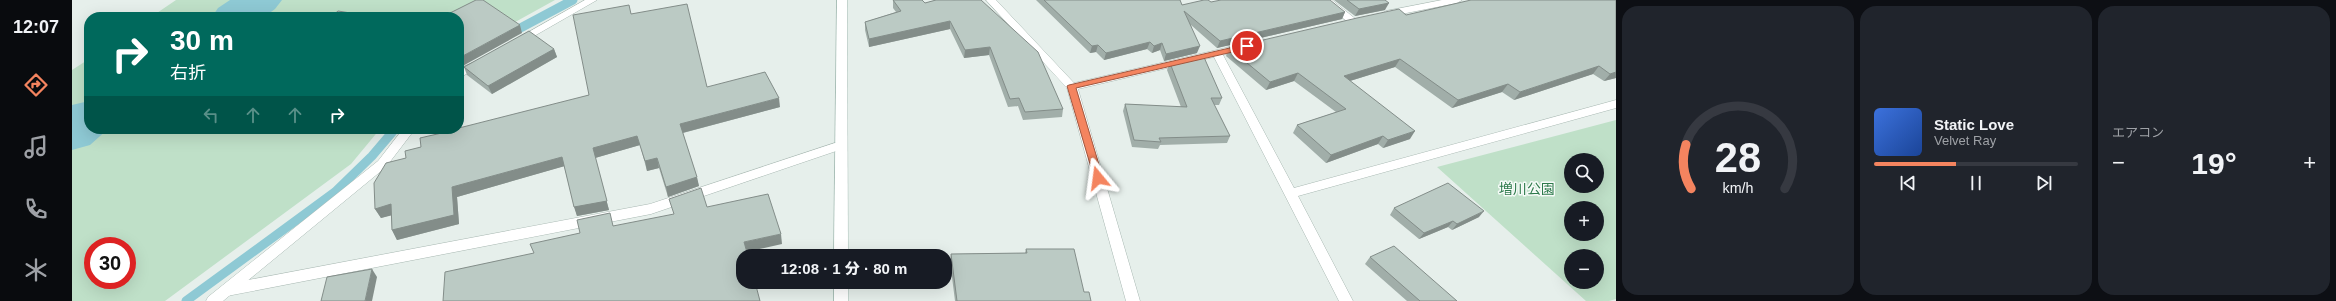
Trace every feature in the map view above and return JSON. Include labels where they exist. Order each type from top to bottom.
[{"type":"street","points":[[508,47],[592,0]]},
{"type":"street","points":[[841,249],[842,0]]},
{"type":"street","points":[[991,0],[1072,86],[1133,301]]},
{"type":"street","points":[[1326,0],[1352,21]]},
{"type":"street","points":[[1337,25],[1457,0]]},
{"type":"street","points":[[1072,86],[1254,44]]},
{"type":"street","points":[[1217,53],[1346,301]]},
{"type":"street","points":[[464,71],[487,58]]},
{"type":"street","points":[[1289,194],[1616,104]]},
{"type":"street","points":[[213,301],[382,164],[405,134]]},
{"type":"street","points":[[227,290],[651,209],[841,145]]},
{"type":"street","points":[[841,289],[841,301]]},
{"type":"green space","points":[[176,0],[555,0],[464,50],[464,12],[158,12]]},
{"type":"green space","points":[[84,62],[84,134],[376,134],[351,164],[165,301],[72,301],[72,70]]},
{"type":"green space","name":"増川公園","points":[[1616,120],[1616,299],[1609,301],[1586,301],[1573,289],[1604,289],[1604,249],[1564,249],[1564,281],[1437,167]]},
{"type":"building","points":[[476,0],[483,0],[520,25],[464,55],[464,12],[452,12]]},
{"type":"building","points":[[893,0],[922,0],[925,3],[936,0],[981,0],[1038,52],[1063,109],[1025,112],[1019,98],[1010,99],[990,47],[965,50],[950,21],[869,39],[865,22],[901,11]]},
{"type":"building","points":[[1044,0],[1180,0],[1182,5],[1204,0],[1211,2],[1221,0],[1330,0],[1345,12],[1220,41],[1184,11],[1200,46],[1166,54],[1162,43],[1154,46],[1150,42],[1106,53],[1098,45],[1092,46]]},
{"type":"building","points":[[1347,0],[1385,0],[1389,3],[1359,9]]},
{"type":"building","points":[[1471,0],[1616,0],[1616,72],[1610,74],[1599,66],[1520,92],[1508,84],[1458,100],[1400,59],[1344,76],[1415,131],[1388,140],[1383,136],[1331,155],[1297,125],[1346,109],[1298,73],[1270,82],[1229,48],[1399,9],[1406,15]]},
{"type":"building","points":[[687,4],[707,87],[765,72],[779,98],[680,124],[697,177],[666,187],[657,158],[645,161],[637,136],[593,148],[607,201],[574,207],[562,157],[452,187],[454,215],[392,230],[391,204],[375,209],[374,183],[386,163],[406,158],[405,151],[421,147],[420,138],[437,134],[464,134],[464,127],[589,95],[573,15],[629,5],[631,14]]},
{"type":"building","points":[[529,31],[554,49],[488,86],[464,67]]},
{"type":"building","points":[[1203,55],[1222,98],[1211,98],[1230,136],[1159,138],[1161,142],[1134,140],[1125,104],[1187,107],[1170,63]]},
{"type":"building","points":[[1448,183],[1484,211],[1457,224],[1453,221],[1424,233],[1394,208]]},
{"type":"building","points":[[701,188],[707,207],[768,194],[781,234],[744,242],[746,249],[736,249],[736,289],[757,289],[760,301],[443,301],[445,272],[534,253],[530,244],[580,233],[577,220],[610,213],[613,226],[674,214],[669,199]]},
{"type":"building","points":[[1394,246],[1457,301],[1420,301],[1370,257]]},
{"type":"building","points":[[1026,249],[1074,249],[1084,292],[1089,292],[1091,301],[957,301],[952,254],[1027,253]]},
{"type":"building","points":[[372,269],[365,301],[321,301],[327,277]]},
{"type":"waterway","points":[[242,12],[260,0]]},
{"type":"waterway","points":[[511,33],[573,0]]},
{"type":"waterway","points":[[72,132],[84,122]]},
{"type":"waterway","points":[[186,301],[335,192],[372,156],[391,134]]},
{"type":"route","points":[[1098,178],[1072,86],[1247,46]]}]
